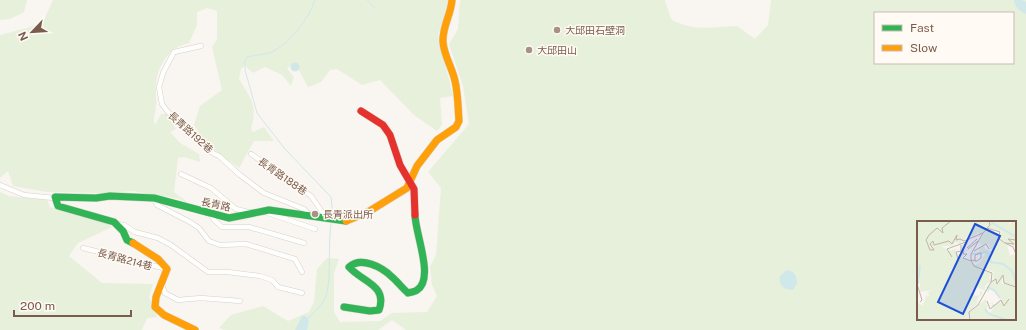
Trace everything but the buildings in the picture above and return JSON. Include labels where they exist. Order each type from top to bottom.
[{"type":"street","name":"長青路","points":[[54,198],[60,196],[82,198],[110,196],[154,198],[229,218],[276,210],[344,222],[354,219],[403,192],[411,182],[417,166],[437,140],[448,131],[456,127],[459,121],[454,80],[444,53],[443,42],[443,31],[451,12],[452,0]]},
{"type":"street","name":"長青路192巷","points":[[201,46],[174,52],[170,58],[159,87],[162,104],[168,112],[186,125],[209,151],[219,156],[252,184],[274,198],[304,209],[311,216]]},
{"type":"street","points":[[344,307],[370,311],[379,310],[382,306],[380,292],[376,286],[352,272],[348,267],[356,261],[388,272],[403,290],[408,293],[417,290],[423,282],[426,266],[416,230],[414,189],[400,165],[394,142],[387,128],[362,111]]},
{"type":"street","name":"長青路188巷","points":[[251,154],[311,196],[327,219]]},
{"type":"street","points":[[181,174],[211,188],[236,209],[253,214]]},
{"type":"street","points":[[0,186],[24,195],[54,198],[58,206],[86,215],[105,218],[117,224],[124,225],[135,232],[158,238],[172,245],[208,272],[227,272],[260,276],[272,280],[278,287],[302,293]]},
{"type":"street","points":[[154,198],[157,205],[199,228],[209,241],[220,245],[246,244],[281,254],[295,259],[302,272]]},
{"type":"street","points":[[264,211],[315,230]]},
{"type":"street","points":[[210,213],[214,220],[222,227],[249,227],[304,243]]},
{"type":"street","points":[[117,224],[124,231],[128,240],[163,262],[167,268],[162,285],[155,295],[155,307],[164,315],[195,330]]},
{"type":"street","name":"長青路214巷","points":[[83,248],[167,268]]},
{"type":"street","points":[[162,285],[165,293],[178,300],[201,298],[240,301]]},
{"type":"green space","points":[[0,0],[27,0],[24,12],[10,19],[0,20]]},
{"type":"green space","points":[[53,0],[448,0],[445,16],[438,35],[453,96],[440,98],[442,125],[437,131],[414,115],[380,80],[362,85],[337,69],[330,70],[321,82],[308,87],[295,63],[287,68],[294,77],[291,86],[282,75],[265,67],[253,73],[245,66],[241,69],[239,79],[252,102],[254,114],[251,129],[253,132],[264,127],[274,141],[254,141],[239,168],[207,145],[194,125],[200,106],[222,90],[212,47],[217,39],[217,11],[207,8],[197,12],[197,25],[189,43],[176,48],[162,63],[157,77],[156,87],[155,125],[161,114],[168,114],[176,129],[170,132],[180,143],[199,154],[200,162],[184,157],[178,158],[174,192],[191,205],[180,199],[132,191],[103,193],[47,192],[13,186],[8,171],[0,178],[0,35],[42,24]]},
{"type":"green space","points":[[460,0],[665,0],[671,19],[679,23],[687,26],[703,28],[737,26],[755,39],[768,25],[771,0],[1026,0],[1026,330],[406,330],[392,320],[378,330],[225,330],[219,328],[231,315],[263,306],[288,321],[309,312],[314,302],[317,269],[327,258],[339,259],[334,273],[334,312],[340,322],[380,321],[392,313],[427,312],[437,296],[432,285],[430,267],[436,255],[441,188],[428,172],[469,124],[463,86],[449,44],[458,29]]},
{"type":"green space","points":[[0,192],[9,196],[47,200],[50,207],[107,223],[112,227],[78,243],[69,256],[102,283],[153,284],[149,297],[157,317],[147,318],[142,330],[0,330]]},
{"type":"water","points":[[1014,0],[1022,0],[1026,2],[1026,14],[1018,9]]},
{"type":"water","points":[[293,63],[297,63],[299,67],[297,71],[293,71],[291,69],[291,65]]},
{"type":"water","points":[[787,270],[794,273],[796,277],[797,284],[793,290],[784,288],[780,282],[780,276]]},
{"type":"water","points":[[302,316],[306,316],[309,321],[307,330],[295,330]]},
{"type":"waterway","points":[[315,0],[312,8],[298,30],[279,48],[272,52],[247,57],[245,61],[245,70],[257,113],[285,149],[331,197],[333,216]]},
{"type":"waterway","points":[[367,0],[375,8]]},
{"type":"waterway","points":[[308,318],[319,307],[327,293],[331,224]]},
{"type":"traffic: fast","points":[[133,243],[127,240],[123,231],[114,222],[58,206],[55,197],[96,198],[110,196],[154,198],[229,218],[269,210],[346,221]]},
{"type":"traffic: fast","points":[[344,307],[370,311],[379,310],[381,302],[377,289],[349,267],[354,264],[371,264],[383,270],[408,293],[416,291],[422,284],[424,276],[423,255],[415,215]]},
{"type":"traffic: slow","points":[[346,221],[368,212],[407,188],[417,166],[437,140],[456,127],[459,121],[454,76],[443,42],[444,31],[452,0]]},
{"type":"traffic: slow","points":[[133,243],[158,259],[167,269],[156,297],[155,307],[164,315],[195,330]]},
{"type":"traffic: jam","points":[[361,111],[383,125],[390,135],[400,165],[414,189],[415,215]]},
{"type":"place","name":"大邱田石壁洞","points":[[557,30]]},
{"type":"place","name":"大邱田山","points":[[529,50]]},
{"type":"place","name":"長青派出所","points":[[315,214]]}]
